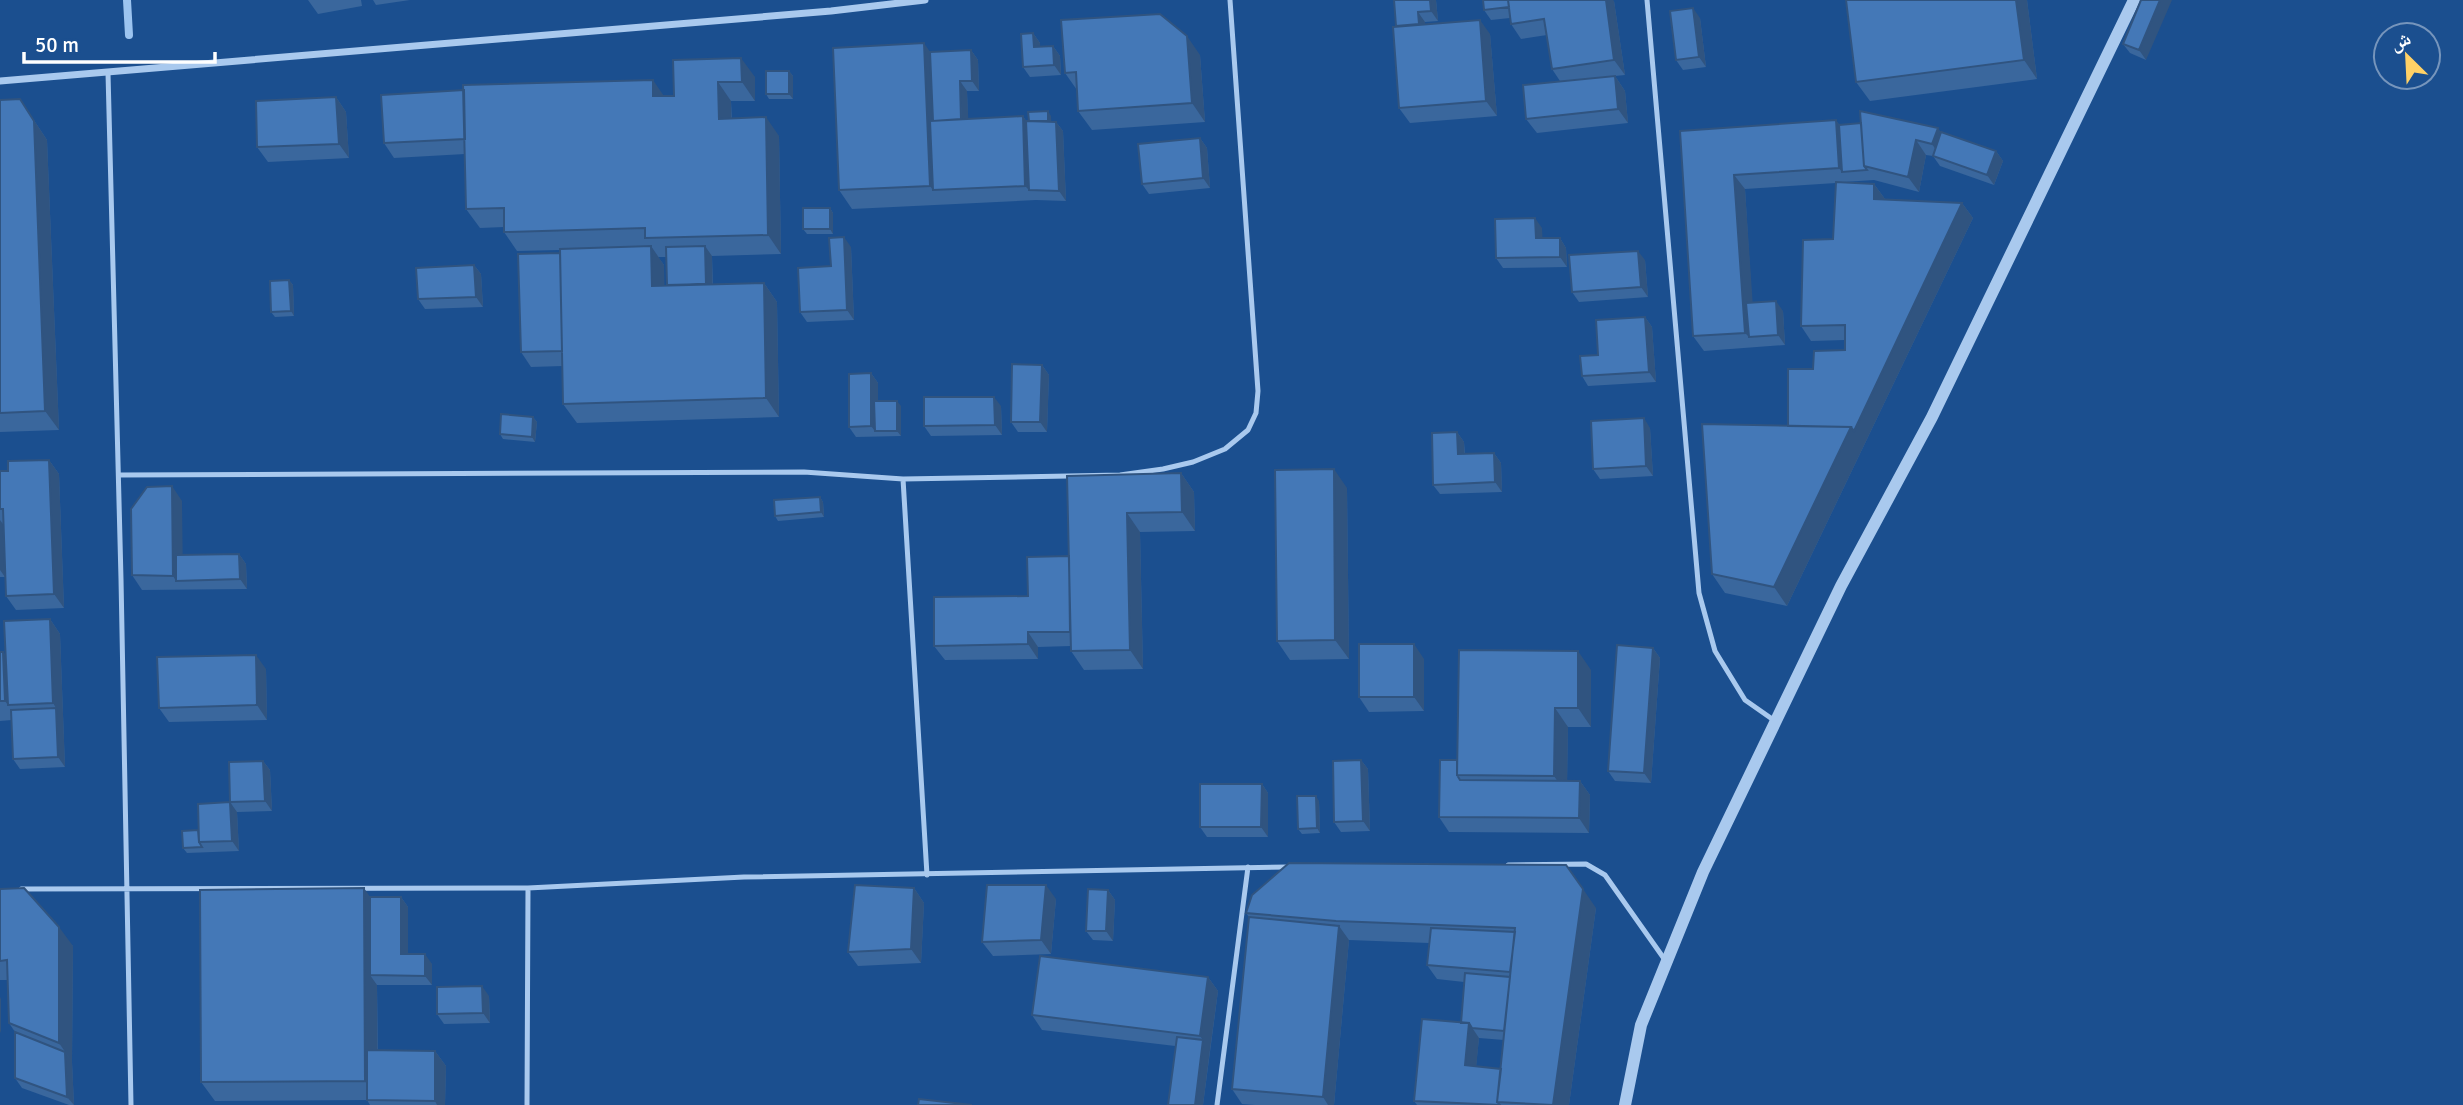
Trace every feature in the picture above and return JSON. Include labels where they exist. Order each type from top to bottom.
[{"type":"street","points":[[0,81],[831,11],[925,0]]},
{"type":"street","points":[[1625,1105],[1641,1025],[1703,872],[1841,586],[1932,416],[2134,0]]},
{"type":"lane","points":[[119,475],[804,472],[903,479],[1119,475],[1193,462],[1225,449],[1248,430],[1256,413],[1258,391],[1230,0]]},
{"type":"lane","points":[[1647,0],[1699,593],[1715,651],[1745,700],[1777,723]]},
{"type":"lane","points":[[108,73],[131,1105]]},
{"type":"lane","points":[[903,479],[927,875]]},
{"type":"lane","points":[[1498,865],[1586,864],[1605,875],[1667,962]]},
{"type":"lane","points":[[1217,1105],[1248,867]]},
{"type":"lane","points":[[13,889],[528,888],[744,877],[1290,867]]},
{"type":"lane","points":[[527,1105],[528,888]]},
{"type":"building","points":[[1394,0],[1430,0],[1431,11],[1418,12],[1419,24],[1396,26]]},
{"type":"building","points":[[1483,0],[1508,0],[1509,7],[1484,10]]},
{"type":"building","points":[[1508,0],[1606,0],[1614,60],[1552,69],[1544,19],[1511,24]]},
{"type":"building","points":[[1846,0],[2016,0],[2024,60],[1856,82]]},
{"type":"building","points":[[2141,0],[2160,0],[2139,50],[2123,44]]},
{"type":"building","points":[[1693,8],[1699,57],[1676,60],[1670,11]]},
{"type":"building","points":[[1160,14],[1187,36],[1192,103],[1078,111],[1076,72],[1065,73],[1061,20]]},
{"type":"building","points":[[1480,20],[1486,101],[1399,108],[1393,27]]},
{"type":"building","points":[[1033,33],[1034,47],[1053,46],[1054,65],[1023,67],[1021,34]]},
{"type":"building","points":[[924,43],[930,186],[839,190],[833,48]]},
{"type":"building","points":[[971,50],[972,81],[960,81],[961,119],[933,121],[930,52]]},
{"type":"building","points":[[741,58],[742,82],[718,82],[719,119],[766,117],[768,235],[645,238],[645,228],[504,232],[504,208],[466,209],[463,85],[653,80],[653,96],[674,96],[673,60]]},
{"type":"building","points":[[766,71],[789,71],[789,94],[766,94]]},
{"type":"building","points":[[1615,76],[1618,109],[1526,119],[1523,85]]},
{"type":"building","points":[[464,90],[465,139],[384,143],[381,95]]},
{"type":"building","points":[[336,97],[339,144],[257,147],[256,101]]},
{"type":"building","points":[[20,99],[34,121],[45,411],[0,413],[0,100]]},
{"type":"building","points":[[1048,111],[1048,121],[1029,121],[1028,112]]},
{"type":"building","points":[[1860,111],[1938,128],[1932,144],[1916,140],[1908,177],[1864,166]]},
{"type":"building","points":[[1023,116],[1025,186],[933,190],[930,121]]},
{"type":"building","points":[[1836,120],[1839,168],[1734,175],[1745,333],[1693,336],[1680,131]]},
{"type":"building","points":[[1026,121],[1056,122],[1059,191],[1029,190]]},
{"type":"building","points":[[1861,123],[1864,166],[1867,170],[1842,172],[1839,125]]},
{"type":"building","points":[[1941,132],[1996,151],[1987,175],[1933,156]]},
{"type":"building","points":[[1200,138],[1203,178],[1142,184],[1138,144]]},
{"type":"building","points":[[1836,182],[1874,184],[1874,199],[1962,203],[1854,431],[1851,427],[1788,426],[1788,369],[1813,369],[1814,351],[1845,350],[1845,325],[1801,326],[1803,240],[1833,239]]},
{"type":"building","points":[[803,208],[830,208],[830,229],[803,229]]},
{"type":"building","points":[[1535,218],[1536,238],[1560,238],[1560,257],[1496,258],[1495,219]]},
{"type":"building","points":[[844,237],[847,310],[800,312],[798,268],[831,266],[829,238]]},
{"type":"building","points":[[651,246],[652,286],[764,283],[766,398],[563,404],[560,249]]},
{"type":"building","points":[[705,246],[706,284],[667,285],[666,247]]},
{"type":"building","points":[[1638,251],[1641,287],[1572,292],[1569,255]]},
{"type":"building","points":[[560,253],[562,351],[521,352],[518,254]]},
{"type":"building","points":[[474,265],[476,297],[418,299],[416,268]]},
{"type":"building","points":[[289,280],[291,311],[271,312],[270,281]]},
{"type":"building","points":[[1776,301],[1778,335],[1749,337],[1746,303]]},
{"type":"building","points":[[1645,317],[1649,372],[1582,376],[1580,356],[1598,355],[1596,320]]},
{"type":"building","points":[[1012,364],[1042,365],[1040,422],[1011,422]]},
{"type":"building","points":[[871,373],[871,426],[849,427],[849,374]]},
{"type":"building","points":[[924,397],[994,397],[995,425],[924,426]]},
{"type":"building","points":[[874,401],[897,401],[897,431],[875,431]]},
{"type":"building","points":[[501,414],[533,417],[532,437],[500,434]]},
{"type":"building","points":[[1644,418],[1646,466],[1593,469],[1591,421]]},
{"type":"building","points":[[1702,424],[1851,427],[1774,587],[1712,574]]},
{"type":"building","points":[[1457,432],[1458,454],[1494,453],[1495,482],[1433,485],[1432,433]]},
{"type":"building","points":[[49,460],[54,594],[6,596],[0,471],[8,471],[8,461]]},
{"type":"building","points":[[1334,469],[1335,640],[1277,641],[1275,470]]},
{"type":"building","points":[[1181,473],[1182,512],[1127,513],[1130,650],[1071,651],[1067,476]]},
{"type":"building","points":[[172,486],[173,576],[132,575],[131,509],[147,487]]},
{"type":"building","points":[[820,497],[821,512],[775,516],[774,500]]},
{"type":"building","points":[[239,554],[240,579],[176,581],[176,555]]},
{"type":"building","points":[[1069,556],[1070,632],[1028,632],[1028,644],[934,646],[934,597],[1028,596],[1027,557]]},
{"type":"building","points":[[50,619],[53,703],[8,705],[4,621]]},
{"type":"building","points":[[1359,644],[1414,644],[1414,697],[1359,697]]},
{"type":"building","points":[[1617,645],[1653,648],[1644,773],[1608,771]]},
{"type":"building","points":[[1459,650],[1578,651],[1578,708],[1555,708],[1554,776],[1457,775]]},
{"type":"building","points":[[0,652],[3,652],[5,701],[0,701]]},
{"type":"building","points":[[256,655],[257,705],[159,708],[157,657]]},
{"type":"building","points":[[56,708],[58,757],[13,759],[11,710]]},
{"type":"building","points":[[1361,760],[1363,821],[1334,822],[1333,761]]},
{"type":"building","points":[[1440,760],[1457,760],[1457,775],[1460,780],[1580,781],[1579,818],[1439,817]]},
{"type":"building","points":[[263,761],[265,801],[230,802],[229,762]]},
{"type":"building","points":[[1200,784],[1262,784],[1261,827],[1200,827]]},
{"type":"building","points":[[1297,796],[1316,796],[1317,828],[1298,829]]},
{"type":"building","points":[[230,802],[232,841],[199,842],[198,804]]},
{"type":"building","points":[[198,830],[202,847],[183,848],[182,831]]},
{"type":"building","points":[[1289,863],[1566,865],[1583,889],[1553,1105],[1497,1102],[1515,928],[1336,921],[1246,913],[1252,895]]},
{"type":"building","points":[[855,885],[914,888],[911,949],[848,952]]},
{"type":"building","points":[[987,885],[1046,885],[1041,940],[982,942]]},
{"type":"building","points":[[24,888],[59,927],[59,1043],[9,1023],[7,960],[0,961],[0,889]]},
{"type":"building","points":[[364,888],[365,1081],[201,1082],[200,890]]},
{"type":"building","points":[[1088,889],[1108,890],[1106,931],[1086,931]]},
{"type":"building","points":[[370,897],[401,897],[401,954],[425,954],[425,976],[370,975]]},
{"type":"building","points":[[1249,917],[1339,926],[1323,1097],[1232,1089]]},
{"type":"building","points":[[1431,928],[1515,932],[1510,972],[1427,965]]},
{"type":"building","points":[[1040,956],[1208,977],[1200,1036],[1032,1015]]},
{"type":"building","points":[[1465,973],[1510,977],[1504,1031],[1472,1028],[1469,1023],[1461,1023]]},
{"type":"building","points":[[482,986],[483,1013],[437,1014],[437,987]]},
{"type":"building","points":[[1422,1019],[1469,1023],[1465,1065],[1501,1069],[1497,1102],[1500,1105],[1414,1101]]},
{"type":"building","points":[[15,1032],[65,1052],[67,1097],[15,1078]]},
{"type":"building","points":[[1177,1037],[1203,1040],[1195,1105],[1168,1105]]},
{"type":"building","points":[[367,1050],[435,1051],[435,1101],[367,1100]]},
{"type":"building","points":[[919,1099],[972,1105],[918,1105]]},
{"type":"waterway","points":[[127,0],[129,35]]}]
